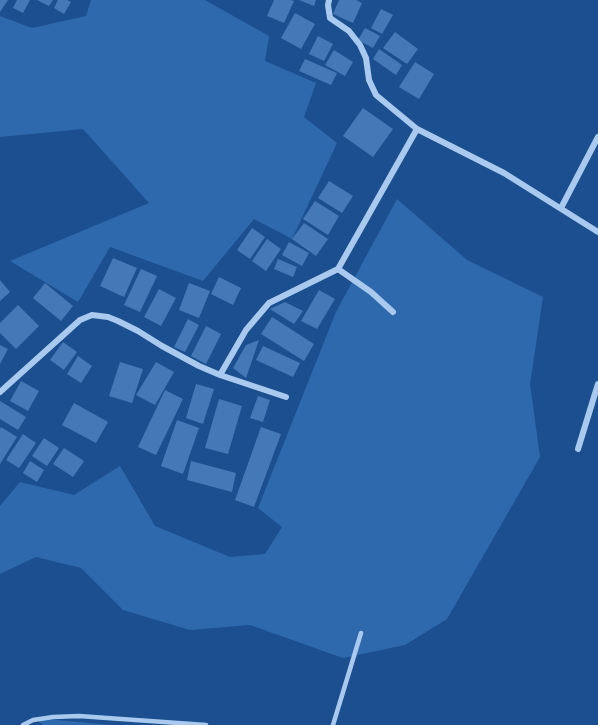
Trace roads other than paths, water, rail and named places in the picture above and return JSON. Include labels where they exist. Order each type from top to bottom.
[{"type":"street","points":[[329,0],[330,18],[349,32],[360,45],[366,58],[369,80],[376,94],[417,129],[504,173],[598,232]]},
{"type":"street","points":[[220,375],[246,330],[269,303],[338,269],[417,129]]},
{"type":"street","points":[[561,208],[598,137]]},
{"type":"street","points":[[338,269],[371,292],[393,312]]},
{"type":"street","points":[[0,392],[80,320],[92,315],[118,321],[199,366],[220,375],[286,397]]},
{"type":"street","points":[[578,449],[598,384]]},
{"type":"lane","points":[[333,725],[360,633]]},
{"type":"lane","points":[[23,725],[33,720],[79,716],[206,725]]}]
